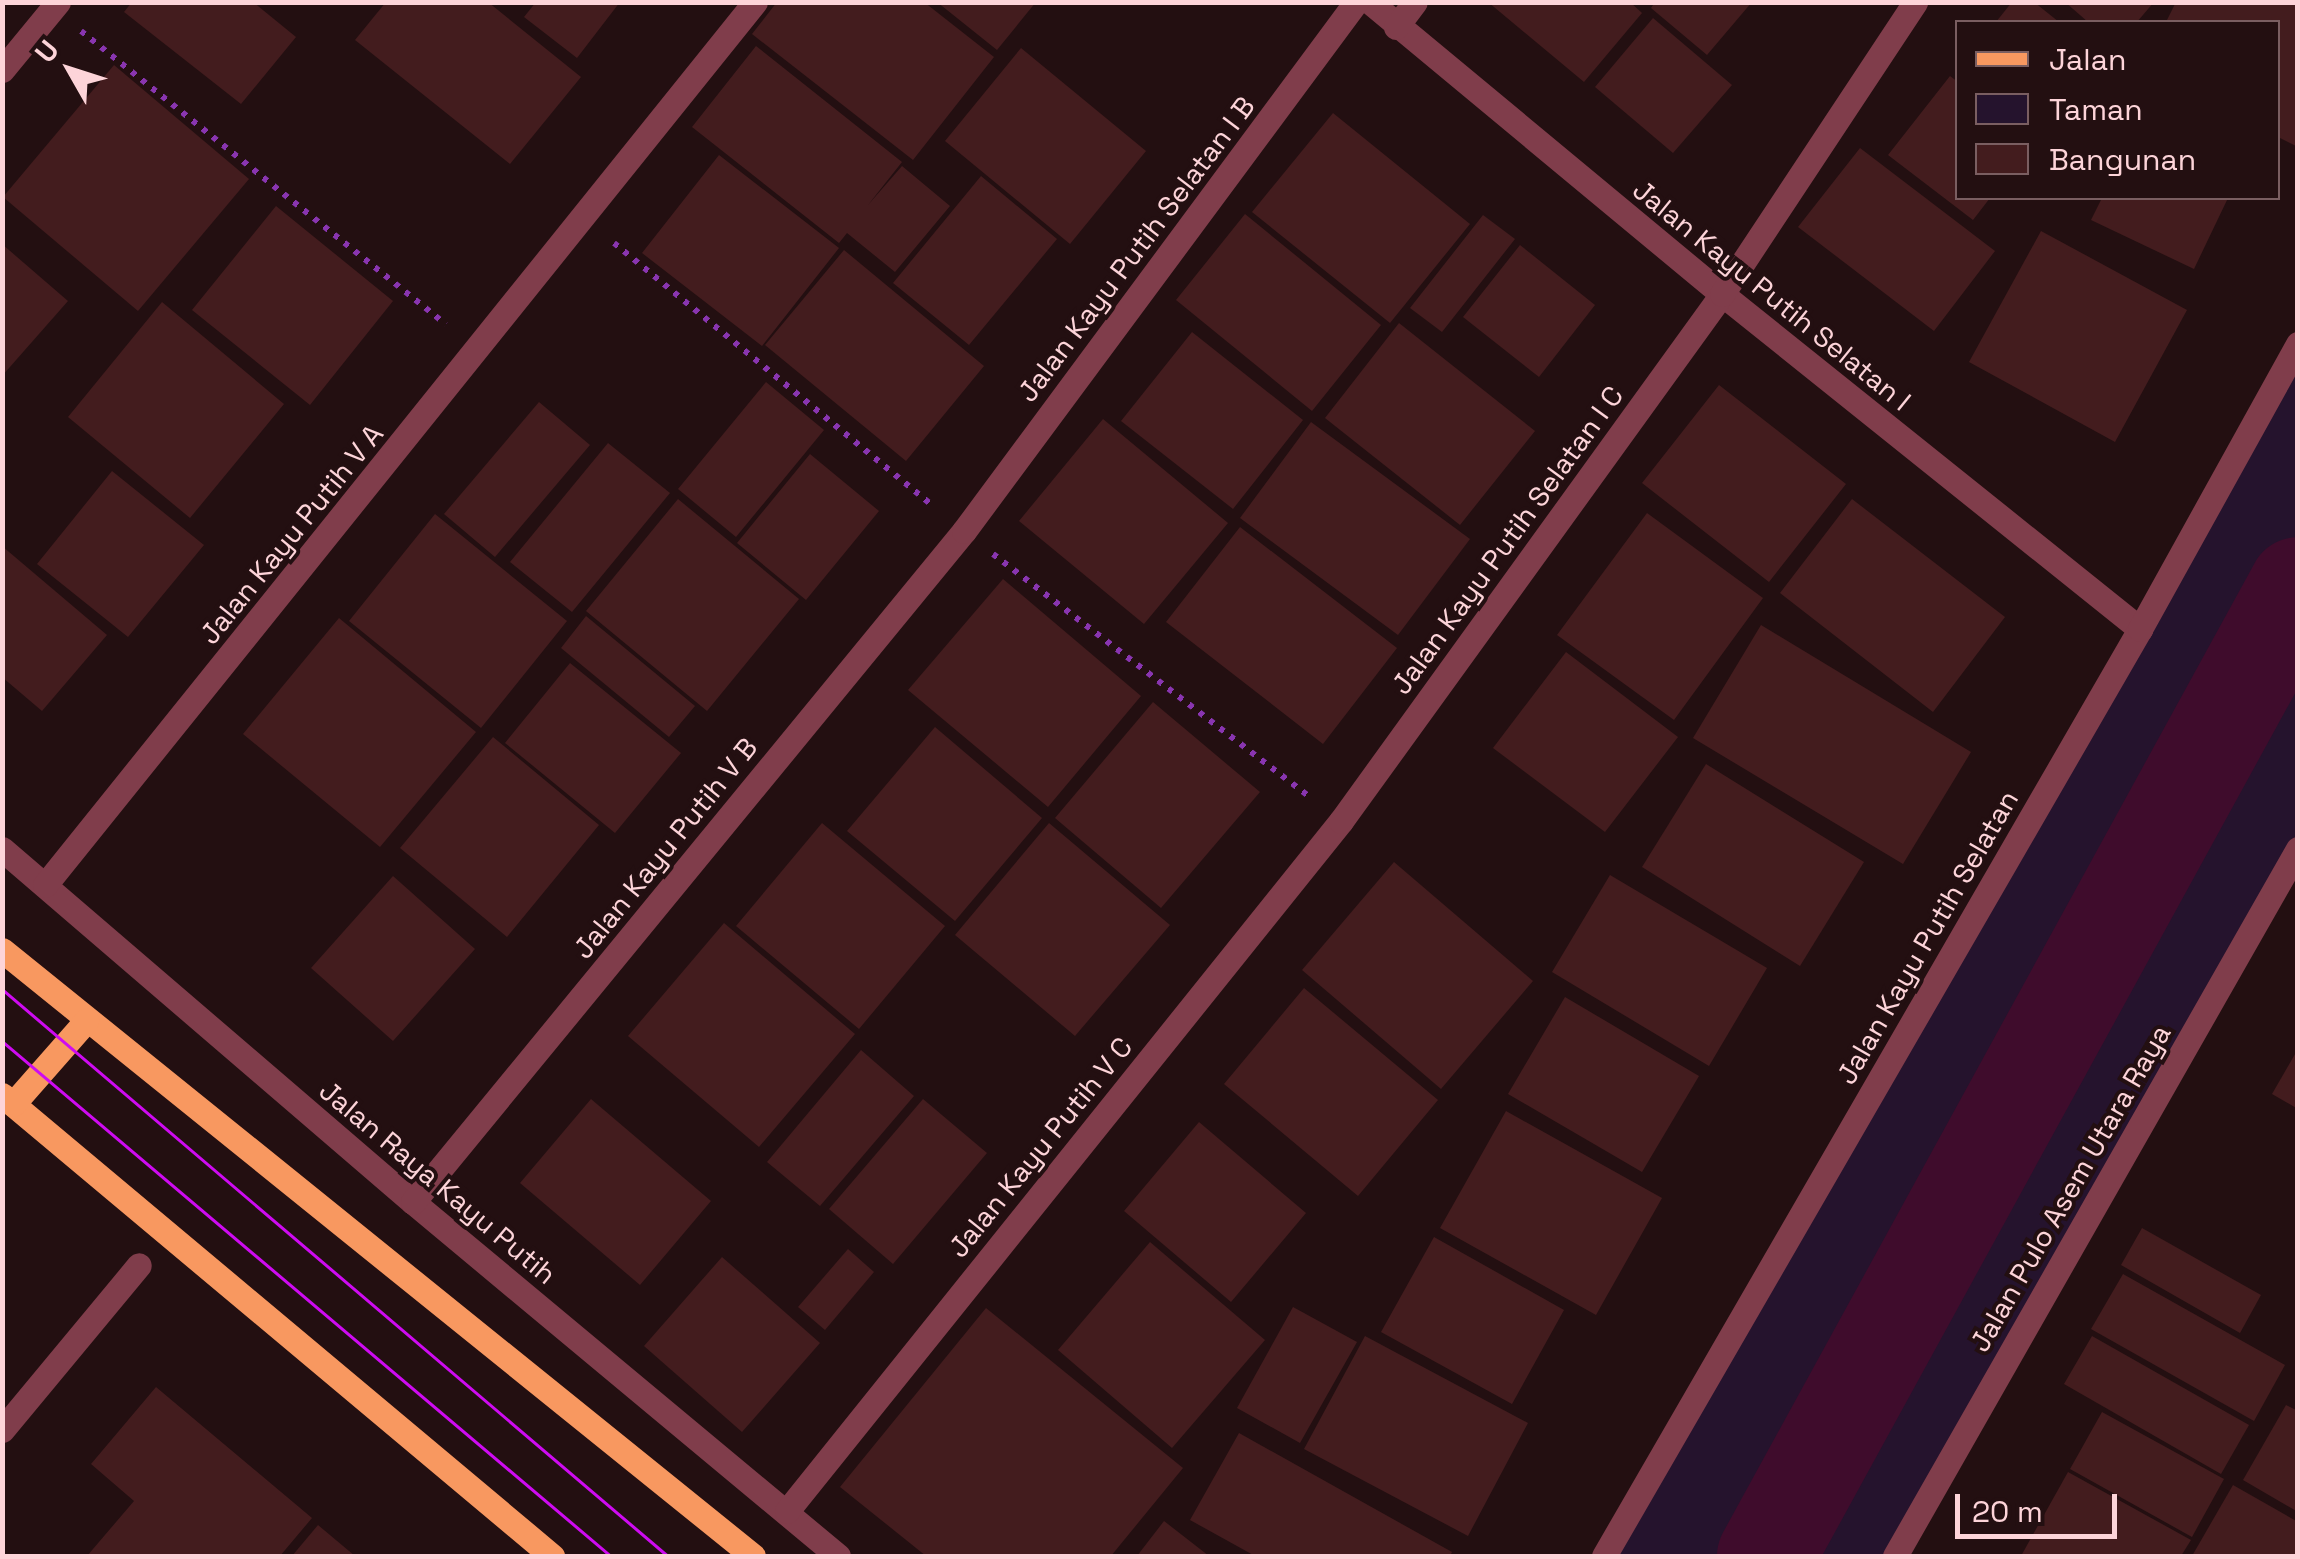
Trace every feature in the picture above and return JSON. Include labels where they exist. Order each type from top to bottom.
[{"type":"main road","points":[[2,950],[753,1556]]},
{"type":"main road","points":[[86,1021],[8,1099],[552,1556]]},
{"type":"street","name":"Jalan Kayu Putih V A","points":[[46,885],[755,2]]},
{"type":"street","name":"Jalan Kayu Putih Selatan I B","points":[[964,532],[1356,2]]},
{"type":"street","name":"Jalan Kayu Putih Selatan I","points":[[1370,2],[1722,294],[2140,628]]},
{"type":"street","points":[[1396,27],[1415,2]]},
{"type":"street","name":"Jalan Kayu Putih Selatan I C","points":[[1341,821],[1722,294],[1915,2]]},
{"type":"street","points":[[2,70],[56,6]]},
{"type":"street","name":"Jalan Kayu Putih Selatan","points":[[1604,1556],[2140,628],[2298,344]]},
{"type":"street","name":"Jalan Kayu Putih V B","points":[[413,1202],[964,532]]},
{"type":"street","name":"Jalan Kayu Putih V C","points":[[787,1511],[1341,821]]},
{"type":"street","name":"Jalan Raya Kayu Putih","points":[[2,849],[413,1202],[838,1556]]},
{"type":"street","name":"Jalan Pulo Asem Utara Raya","points":[[1895,1556],[2298,849]]},
{"type":"street","points":[[2,1430],[139,1265]]},
{"type":"path","points":[[56,6],[478,350]]},
{"type":"path","points":[[583,218],[964,532],[1341,821]]},
{"type":"green space","points":[[2297,344],[2297,849],[1895,1556],[1604,1556]]},
{"type":"building","points":[[132,2],[253,2],[296,37],[241,104],[124,12]]},
{"type":"building","points":[[386,2],[488,2],[581,77],[510,164],[355,40]]},
{"type":"building","points":[[536,2],[620,2],[577,58],[524,17]]},
{"type":"building","points":[[777,2],[924,2],[994,57],[913,160],[752,34]]},
{"type":"building","points":[[937,2],[1036,2],[997,50]]},
{"type":"building","points":[[1488,2],[1630,2],[1642,13],[1584,82]]},
{"type":"building","points":[[1655,2],[1752,2],[1707,55],[1651,8]]},
{"type":"building","points":[[2012,2],[2034,2],[2056,20],[1998,20]]},
{"type":"building","points":[[2065,2],[2154,2],[2139,20],[2086,20]]},
{"type":"building","points":[[2176,2],[2298,2],[2298,147],[2280,138],[2280,20],[2167,20]]},
{"type":"building","points":[[1653,18],[1732,85],[1673,153],[1595,87]]},
{"type":"building","points":[[756,46],[902,162],[868,205],[902,166],[950,206],[895,272],[847,233],[839,243],[692,127]]},
{"type":"building","points":[[1021,48],[1146,151],[1070,244],[945,141]]},
{"type":"building","points":[[114,65],[249,179],[138,311],[3,197]]},
{"type":"building","points":[[1950,76],[1955,80],[1955,200],[1988,200],[1973,220],[1888,155]]},
{"type":"building","points":[[1333,113],[1470,224],[1390,323],[1252,212]]},
{"type":"building","points":[[1860,148],[1995,251],[1934,331],[1798,227]]},
{"type":"building","points":[[719,155],[839,248],[762,346],[642,253]]},
{"type":"building","points":[[981,176],[1057,239],[969,345],[893,283]]},
{"type":"building","points":[[2101,200],[2227,200],[2194,269],[2091,220]]},
{"type":"building","points":[[276,206],[393,301],[310,405],[192,310]]},
{"type":"building","points":[[1245,214],[1381,325],[1312,411],[1176,300]]},
{"type":"building","points":[[1483,215],[1515,239],[1442,332],[1410,308]]},
{"type":"building","points":[[2041,231],[2187,310],[2115,442],[1969,362]]},
{"type":"building","points":[[2,244],[68,301],[2,376]]},
{"type":"building","points":[[1520,245],[1595,305],[1539,377],[1463,317]]},
{"type":"building","points":[[844,250],[984,366],[906,461],[765,345]]},
{"type":"building","points":[[162,302],[284,404],[190,518],[68,417]]},
{"type":"building","points":[[1399,323],[1535,431],[1460,525],[1325,418]]},
{"type":"building","points":[[1192,332],[1303,420],[1233,509],[1121,421]]},
{"type":"building","points":[[766,382],[824,430],[736,537],[678,489]]},
{"type":"building","points":[[1719,385],[1846,484],[1769,582],[1642,483]]},
{"type":"building","points":[[539,402],[590,445],[495,557],[444,514]]},
{"type":"building","points":[[1103,419],[1228,523],[1144,624],[1019,521]]},
{"type":"building","points":[[1311,422],[1470,539],[1398,635],[1240,518]]},
{"type":"building","points":[[608,443],[670,493],[572,612],[510,562]]},
{"type":"building","points":[[810,454],[879,511],[806,600],[737,543]]},
{"type":"building","points":[[112,471],[204,545],[128,637],[37,564]]},
{"type":"building","points":[[678,499],[799,599],[707,711],[586,611]]},
{"type":"building","points":[[1852,499],[2005,617],[1933,712],[1780,593]]},
{"type":"building","points":[[1647,513],[1763,598],[1674,720],[1557,635]]},
{"type":"building","points":[[435,514],[567,621],[481,728],[349,621]]},
{"type":"building","points":[[1240,527],[1397,648],[1323,744],[1166,622]]},
{"type":"building","points":[[2,546],[107,635],[42,711],[2,677]]},
{"type":"building","points":[[1003,579],[1141,696],[1048,807],[908,690]]},
{"type":"building","points":[[586,616],[695,706],[669,737],[561,648]]},
{"type":"building","points":[[339,618],[476,732],[380,847],[243,734]]},
{"type":"building","points":[[1761,625],[1971,752],[1903,864],[1693,738]]},
{"type":"building","points":[[1566,652],[1678,737],[1605,832],[1493,748]]},
{"type":"building","points":[[570,663],[681,753],[615,833],[505,743]]},
{"type":"building","points":[[1153,702],[1260,792],[1161,908],[1055,818]]},
{"type":"building","points":[[935,727],[1042,818],[955,921],[847,831]]},
{"type":"building","points":[[493,737],[599,825],[507,937],[400,848]]},
{"type":"building","points":[[1706,764],[1864,862],[1800,966],[1642,867]]},
{"type":"building","points":[[822,823],[945,926],[859,1029],[736,926]]},
{"type":"building","points":[[1049,823],[1170,925],[1075,1036],[955,935]]},
{"type":"building","points":[[1394,862],[1533,981],[1441,1089],[1302,970]]},
{"type":"building","points":[[1610,875],[1767,968],[1709,1066],[1552,972]]},
{"type":"building","points":[[393,876],[475,949],[393,1041],[311,968]]},
{"type":"building","points":[[724,923],[855,1034],[759,1147],[628,1036]]},
{"type":"building","points":[[1304,988],[1438,1100],[1358,1196],[1224,1084]]},
{"type":"building","points":[[1565,997],[1699,1076],[1642,1172],[1508,1094]]},
{"type":"building","points":[[2298,1049],[2298,1109],[2272,1094]]},
{"type":"building","points":[[861,1050],[914,1096],[820,1206],[767,1162]]},
{"type":"building","points":[[591,1099],[711,1201],[640,1285],[520,1183]]},
{"type":"building","points":[[923,1099],[987,1153],[893,1264],[829,1209]]},
{"type":"building","points":[[1506,1111],[1662,1198],[1596,1315],[1440,1228]]},
{"type":"building","points":[[1199,1122],[1306,1213],[1231,1302],[1124,1211]]},
{"type":"building","points":[[2142,1228],[2261,1295],[2240,1333],[2121,1265]]},
{"type":"building","points":[[1434,1237],[1564,1310],[1512,1404],[1381,1332]]},
{"type":"building","points":[[1150,1242],[1265,1340],[1172,1448],[1058,1350]]},
{"type":"building","points":[[848,1249],[874,1272],[825,1330],[798,1307]]},
{"type":"building","points":[[722,1257],[820,1343],[742,1432],[644,1346]]},
{"type":"building","points":[[2123,1274],[2285,1365],[2254,1421],[2091,1329]]},
{"type":"building","points":[[1293,1307],[1357,1342],[1300,1443],[1237,1408]]},
{"type":"building","points":[[986,1308],[1183,1468],[1111,1556],[926,1556],[840,1487]]},
{"type":"building","points":[[1365,1336],[1528,1423],[1468,1536],[1304,1449]]},
{"type":"building","points":[[2092,1336],[2249,1425],[2221,1474],[2064,1384]]},
{"type":"building","points":[[156,1387],[312,1518],[280,1556],[87,1556],[134,1501],[91,1464]]},
{"type":"building","points":[[2286,1405],[2298,1411],[2298,1512],[2243,1480]]},
{"type":"building","points":[[2102,1412],[2224,1479],[2192,1537],[2070,1469]]},
{"type":"building","points":[[1239,1433],[1452,1552],[1450,1556],[1255,1556],[1190,1520]]},
{"type":"building","points":[[2068,1472],[2191,1540],[2181,1556],[2021,1556]]},
{"type":"building","points":[[2233,1485],[2298,1522],[2298,1556],[2192,1556]]},
{"type":"building","points":[[1164,1521],[1209,1556],[1137,1556]]},
{"type":"building","points":[[318,1525],[355,1556],[292,1556]]},
{"type":"waterway","points":[[1766,1556],[2298,586]]},
{"type":"tram line","points":[[2,989],[668,1556]]},
{"type":"tram line","points":[[2,1041],[611,1556]]}]
